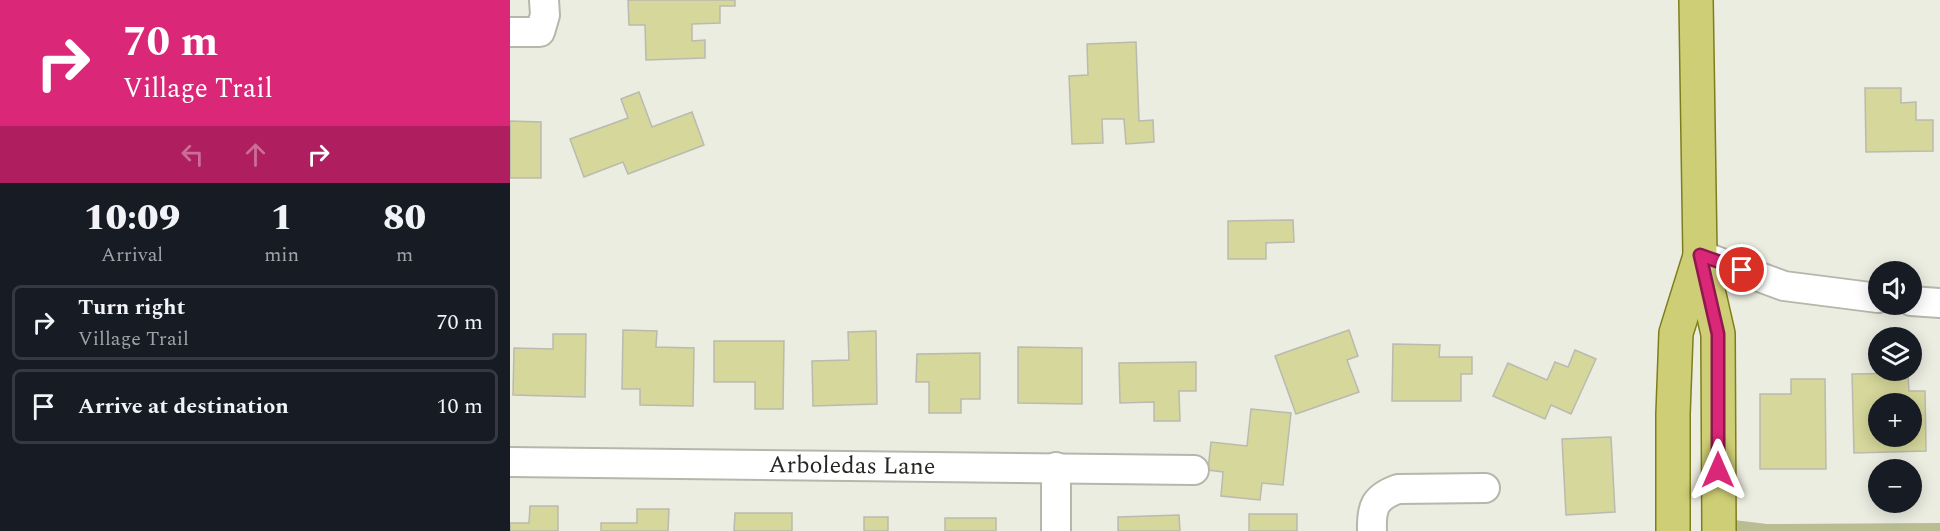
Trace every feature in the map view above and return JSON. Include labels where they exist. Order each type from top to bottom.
[{"type":"main road","points":[[1696,0],[1700,255],[1718,334],[1719,531]]},
{"type":"main road","points":[[1673,531],[1676,333],[1700,255]]},
{"type":"street","points":[[510,32],[540,32],[545,15],[544,0]]},
{"type":"street","points":[[1700,255],[1785,286],[1868,297]]},
{"type":"street","points":[[1922,302],[1940,303]]},
{"type":"street","name":"Arboledas Lane","points":[[510,462],[1194,470]]},
{"type":"street","points":[[1056,467],[1056,531]]},
{"type":"street","points":[[1372,531],[1374,507],[1386,493],[1398,489],[1485,488]]},
{"type":"green space","points":[[1734,520],[1767,524],[1940,523],[1940,531],[1734,531]]},
{"type":"building","points":[[628,0],[735,0],[735,6],[720,6],[720,23],[692,24],[692,41],[705,40],[705,58],[646,60],[645,25],[629,25]]},
{"type":"building","points":[[1136,42],[1139,121],[1153,120],[1154,142],[1126,144],[1124,119],[1102,119],[1103,143],[1072,144],[1069,76],[1088,75],[1087,44]]},
{"type":"building","points":[[1865,88],[1901,88],[1901,103],[1916,102],[1916,120],[1933,120],[1933,151],[1866,152]]},
{"type":"building","points":[[639,92],[652,127],[692,112],[704,145],[628,174],[623,162],[584,177],[570,139],[628,118],[621,99]]},
{"type":"building","points":[[510,121],[541,122],[541,178],[510,178]]},
{"type":"building","points":[[1293,220],[1294,242],[1266,243],[1266,259],[1228,259],[1228,221]]},
{"type":"building","points":[[623,330],[657,331],[656,347],[694,348],[693,406],[640,405],[640,389],[622,389]]},
{"type":"building","points":[[1349,330],[1358,356],[1347,360],[1359,392],[1296,414],[1275,356]]},
{"type":"building","points":[[876,331],[877,404],[813,406],[812,361],[849,360],[848,332]]},
{"type":"building","points":[[553,334],[586,334],[585,397],[513,395],[514,348],[553,349]]},
{"type":"building","points":[[714,341],[784,341],[783,409],[755,409],[755,382],[714,382]]},
{"type":"building","points":[[1393,344],[1440,345],[1439,357],[1472,357],[1472,374],[1461,374],[1461,401],[1392,401]]},
{"type":"building","points":[[1018,347],[1082,348],[1082,404],[1018,403]]},
{"type":"building","points":[[1575,350],[1596,359],[1571,414],[1551,405],[1545,419],[1493,396],[1508,363],[1547,380],[1555,362],[1568,367]]},
{"type":"building","points":[[980,353],[980,399],[961,399],[961,413],[929,413],[929,382],[916,382],[917,354]]},
{"type":"building","points":[[1196,362],[1196,391],[1179,391],[1180,421],[1154,421],[1154,402],[1120,403],[1119,363]]},
{"type":"building","points":[[1852,374],[1868,374],[1868,381],[1908,381],[1909,391],[1925,391],[1926,451],[1854,453]]},
{"type":"building","points":[[1791,379],[1825,379],[1826,469],[1760,469],[1760,394],[1791,394]]},
{"type":"building","points":[[1251,409],[1291,413],[1283,485],[1262,483],[1260,500],[1221,496],[1223,472],[1208,470],[1211,442],[1247,446]]},
{"type":"building","points":[[1611,437],[1615,512],[1566,515],[1562,439]]},
{"type":"building","points":[[530,506],[558,506],[558,531],[510,531],[510,523],[529,523]]},
{"type":"building","points":[[637,509],[669,509],[668,531],[601,531],[601,523],[637,523]]},
{"type":"building","points":[[735,513],[792,513],[792,531],[734,531]]},
{"type":"building","points":[[1249,514],[1297,514],[1297,531],[1249,531]]},
{"type":"building","points":[[1179,515],[1180,531],[1118,531],[1118,517]]},
{"type":"building","points":[[864,517],[888,517],[888,531],[864,531]]},
{"type":"building","points":[[945,518],[996,518],[996,531],[945,531]]},
{"type":"route","points":[[1718,470],[1718,334],[1700,255],[1742,270]]}]
